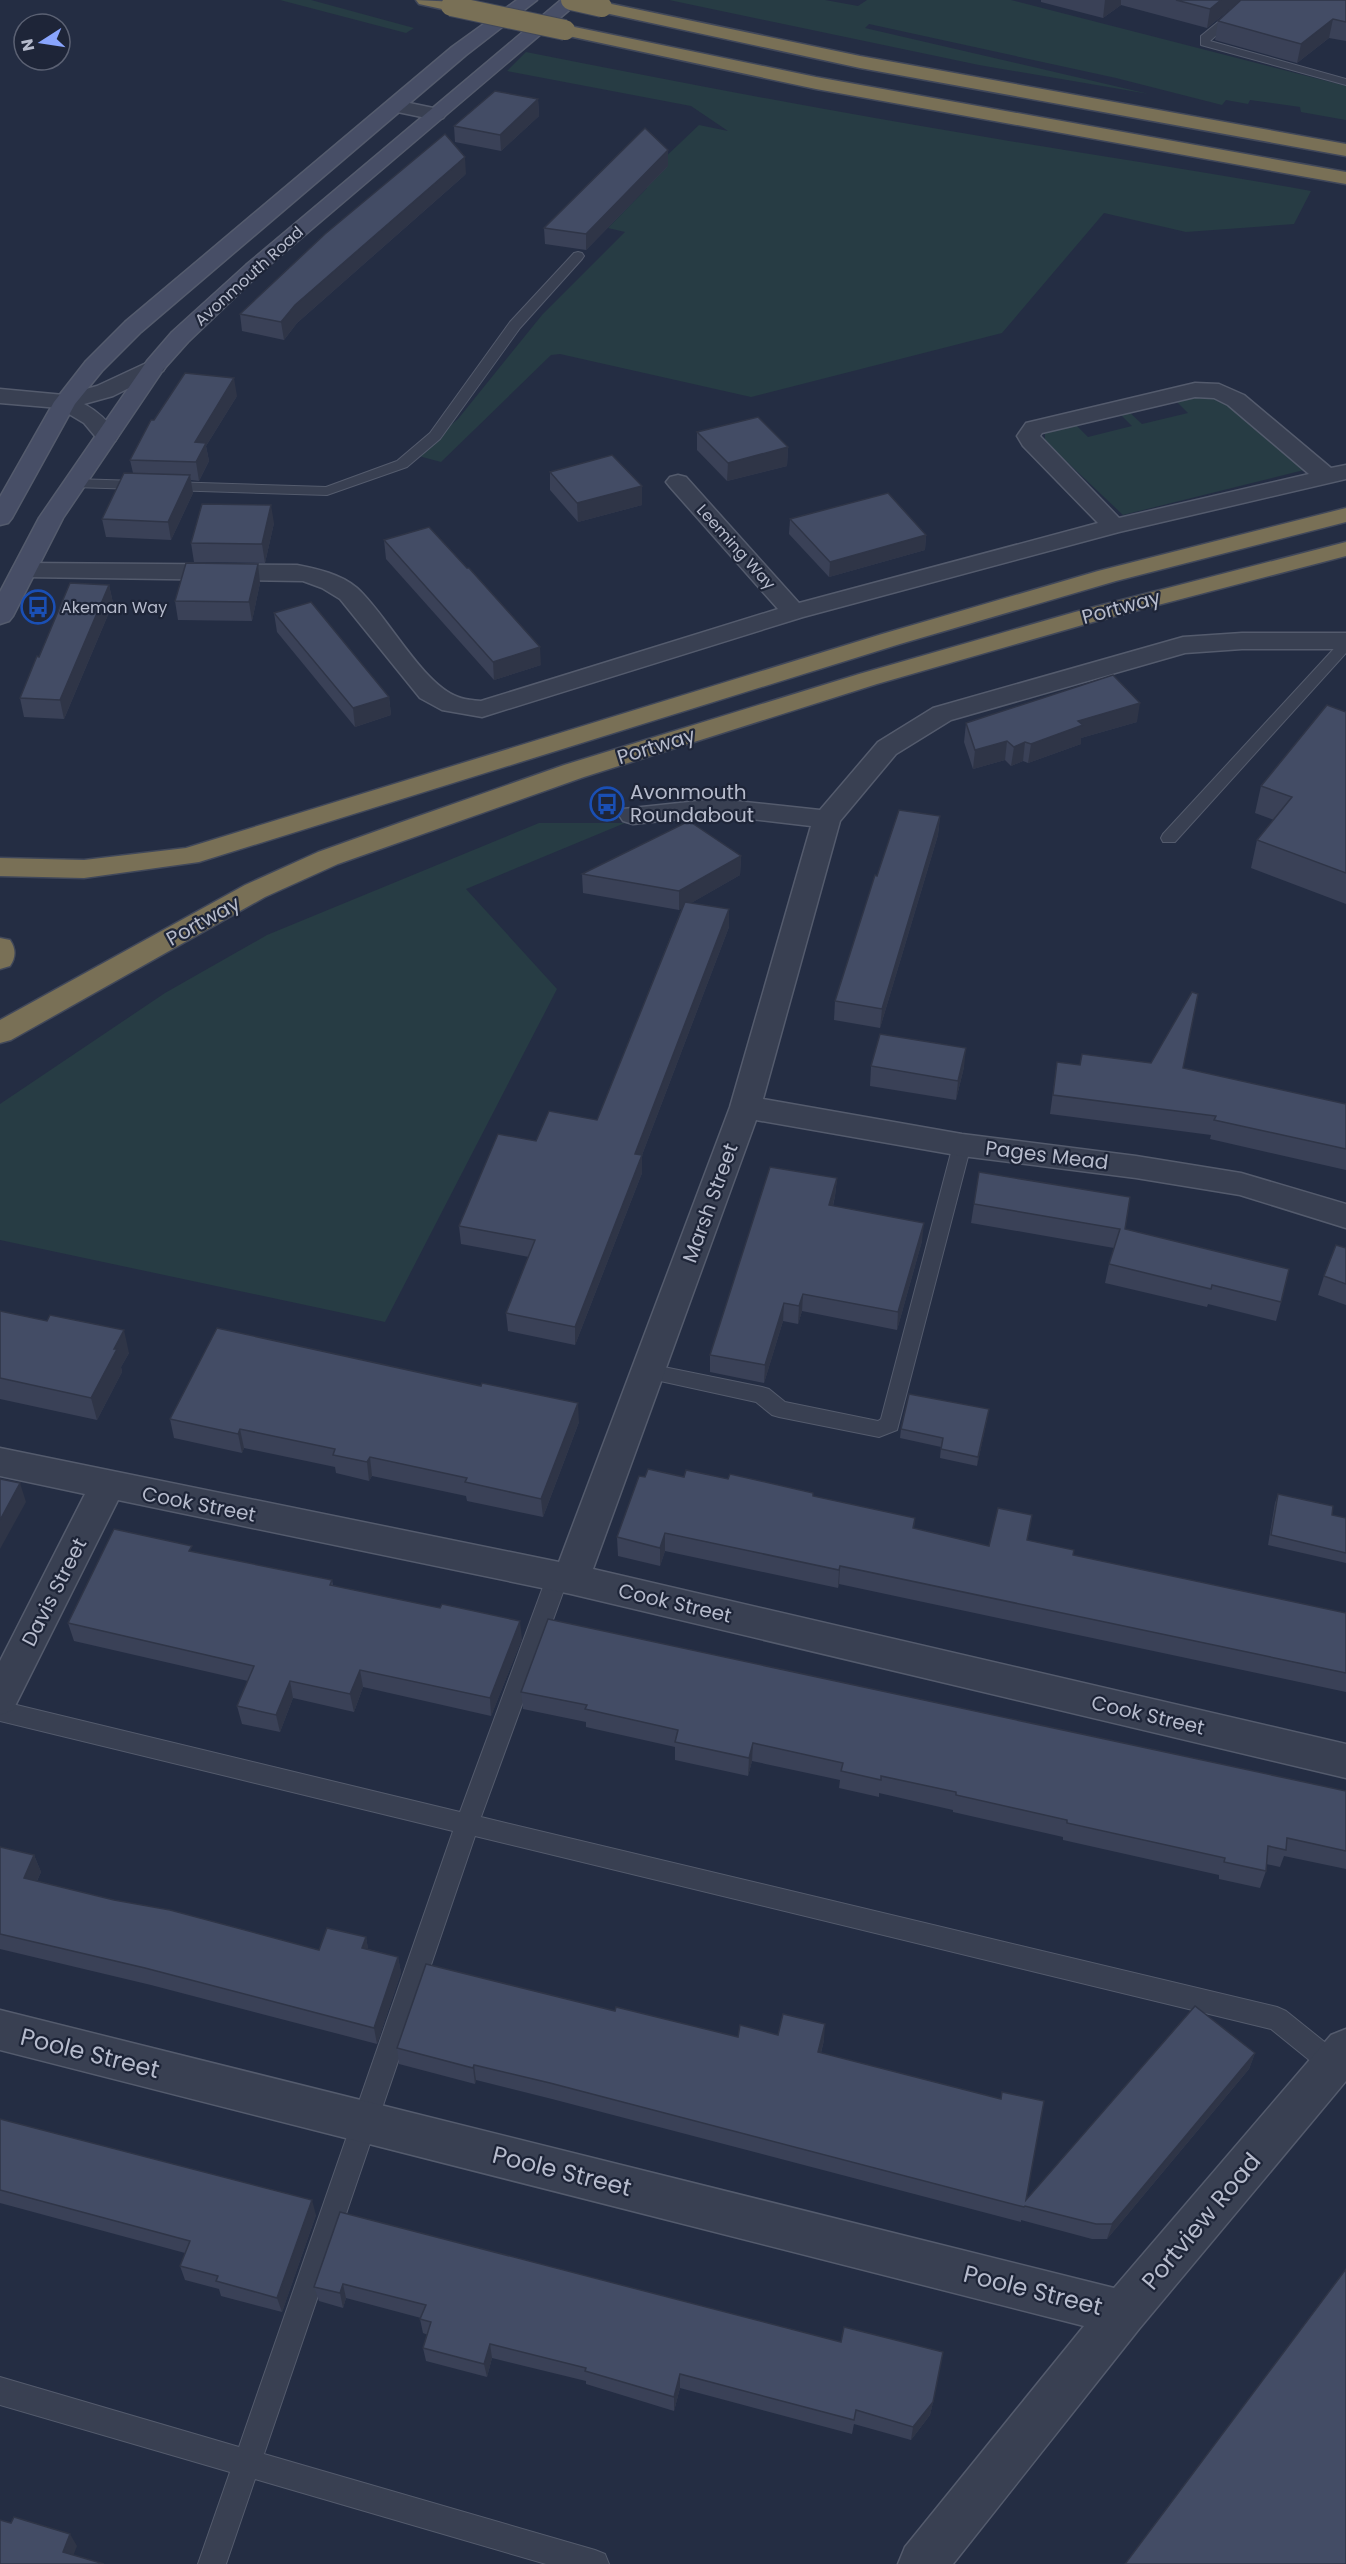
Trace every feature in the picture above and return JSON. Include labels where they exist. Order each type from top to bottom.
[{"type":"highway","points":[[425,0],[816,83],[1346,178]]},
{"type":"highway","points":[[572,0],[860,62],[1346,150]]},
{"type":"highway","name":"Portway","points":[[0,867],[84,868],[189,856],[891,639],[1107,576],[1346,515]]},
{"type":"highway","name":"Portway","points":[[0,1032],[255,891],[328,858],[399,832],[574,771],[868,679],[1084,617],[1346,549]]},
{"type":"highway","points":[[0,947],[0,959]]},
{"type":"main road","name":"Avonmouth Road","points":[[0,518],[65,402],[93,366],[133,327],[459,51],[528,0]]},
{"type":"main road","name":"Avonmouth Road","points":[[0,616],[51,518],[154,366],[180,337],[253,269],[572,0]]},
{"type":"street","points":[[395,106],[436,114]]},
{"type":"street","points":[[0,396],[65,402],[105,391],[154,366]]},
{"type":"street","points":[[1114,526],[1031,441],[1028,436],[1034,428],[1184,392],[1209,389],[1236,400],[1335,474]]},
{"type":"street","points":[[65,402],[92,418],[107,436]]},
{"type":"street","points":[[24,570],[297,572],[314,576],[338,586],[349,594],[429,692],[451,704],[482,709],[794,612],[1114,526],[1335,474]]},
{"type":"street","name":"Leeming Way","points":[[678,482],[794,612]]},
{"type":"street","points":[[633,815],[717,807],[827,819],[887,748],[942,714],[1184,645],[1242,641],[1346,643]]},
{"type":"street","name":"Marsh Street","points":[[565,1577],[649,1372],[745,1107],[827,819]]},
{"type":"street","name":"Pages Mead","points":[[745,1107],[962,1144],[1136,1167],[1241,1184],[1346,1216]]},
{"type":"street","name":"Cook Street","points":[[0,1462],[107,1486],[565,1577],[1346,1761]]},
{"type":"street","name":"Davis Street","points":[[0,1699],[107,1486]]},
{"type":"street","name":"Poole Street","points":[[0,2030],[1123,2313]]},
{"type":"street","name":"Portview Road","points":[[922,2564],[1123,2313],[1340,2056]]},
{"type":"lane","points":[[1251,0],[1205,38],[1205,43],[1346,82]]},
{"type":"lane","points":[[74,483],[327,491],[402,464],[435,436],[515,325],[578,256]]},
{"type":"lane","points":[[1169,838],[1346,643]]},
{"type":"lane","points":[[649,1372],[762,1395],[779,1409],[879,1430],[887,1427],[890,1424],[962,1144]]},
{"type":"lane","points":[[212,2564],[467,1824],[565,1577]]},
{"type":"lane","points":[[0,1711],[1277,2019],[1340,2056]]},
{"type":"lane","points":[[0,2391],[248,2461],[595,2564]]},
{"type":"shaded area","points":[[280,0],[311,0],[414,28],[406,33]]},
{"type":"shaded area","points":[[669,0],[825,0],[858,6],[867,0],[1011,0],[1346,86],[1346,120],[1301,112],[1300,107],[1250,100],[1248,104],[1226,100],[1222,105],[1116,78],[869,24],[865,28],[1149,94],[979,65]]},
{"type":"shaded area","points":[[526,52],[866,117],[1311,191],[1294,224],[1186,232],[1104,213],[1002,333],[751,397],[560,354],[551,355],[441,462],[415,455],[458,419],[542,315],[625,232],[608,228],[647,188],[636,185],[699,125],[728,131],[691,106],[507,71]]},
{"type":"shaded area","points":[[1201,394],[1226,400],[1304,470],[1123,515],[1045,441],[1045,433],[1051,428],[1074,423],[1088,437],[1132,426],[1119,413],[1128,411],[1142,424],[1188,413],[1175,400]]},
{"type":"shaded area","points":[[539,823],[625,823],[466,889],[557,989],[385,1322],[0,1240],[0,1104],[165,993],[267,935]]},
{"type":"building","points":[[1176,0],[1221,0],[1210,9]]},
{"type":"building","points":[[1241,0],[1346,0],[1346,22],[1333,19],[1301,44],[1218,21]]},
{"type":"building","points":[[495,91],[538,99],[500,135],[454,126]]},
{"type":"building","points":[[645,128],[668,150],[586,234],[544,228]]},
{"type":"building","points":[[445,134],[465,157],[295,305],[281,322],[240,314],[325,234]]},
{"type":"building","points":[[185,373],[234,378],[195,442],[206,443],[196,462],[130,460],[151,420],[154,420]]},
{"type":"building","points":[[758,417],[788,447],[728,463],[697,432]]},
{"type":"building","points":[[612,455],[642,486],[577,503],[550,472]]},
{"type":"building","points":[[124,473],[190,475],[168,522],[102,519]]},
{"type":"building","points":[[888,493],[926,535],[830,562],[790,519]]},
{"type":"building","points":[[202,504],[271,505],[262,544],[191,543]]},
{"type":"building","points":[[429,527],[540,647],[493,662],[384,540]]},
{"type":"building","points":[[186,563],[258,564],[249,602],[175,601]]},
{"type":"building","points":[[70,583],[109,585],[60,700],[20,698],[37,656],[39,657]]},
{"type":"building","points":[[311,602],[389,697],[353,708],[274,613]]},
{"type":"building","points":[[1113,675],[1140,703],[1078,721],[1083,725],[1031,744],[1025,742],[1014,747],[1007,741],[975,750],[966,723]]},
{"type":"building","points":[[1327,705],[1346,712],[1346,873],[1257,840],[1292,797],[1261,786]]},
{"type":"building","points":[[899,810],[940,816],[882,1009],[835,1001],[875,875],[877,876]]},
{"type":"building","points":[[689,821],[741,856],[679,891],[582,874]]},
{"type":"building","points":[[685,902],[729,909],[635,1154],[642,1155],[575,1327],[506,1313],[535,1240],[459,1226],[498,1134],[536,1141],[549,1111],[597,1120]]},
{"type":"building","points":[[1192,992],[1198,994],[1183,1068],[1346,1104],[1346,1149],[1214,1120],[1216,1116],[1053,1095],[1057,1062],[1080,1065],[1082,1054],[1151,1063]]},
{"type":"building","points":[[880,1034],[966,1048],[958,1081],[871,1066]]},
{"type":"building","points":[[770,1167],[837,1178],[829,1205],[924,1223],[898,1312],[803,1294],[799,1306],[784,1303],[765,1365],[710,1355]]},
{"type":"building","points":[[979,1172],[1130,1197],[1125,1229],[1289,1269],[1281,1302],[1212,1285],[1211,1289],[1109,1264],[1120,1229],[974,1204]]},
{"type":"building","points":[[1336,1245],[1346,1248],[1346,1284],[1324,1276]]},
{"type":"building","points":[[0,1311],[47,1321],[50,1315],[124,1330],[114,1349],[117,1349],[91,1398],[0,1378]]},
{"type":"building","points":[[217,1328],[481,1386],[482,1383],[578,1403],[541,1499],[465,1482],[467,1478],[370,1457],[367,1462],[333,1455],[335,1449],[240,1429],[238,1434],[170,1419]]},
{"type":"building","points":[[909,1394],[989,1409],[978,1457],[941,1449],[943,1438],[901,1429]]},
{"type":"building","points":[[648,1469],[684,1477],[686,1470],[728,1479],[730,1474],[813,1493],[813,1496],[915,1518],[913,1528],[989,1546],[998,1508],[1032,1515],[1027,1540],[1074,1550],[1073,1555],[1346,1613],[1346,1673],[840,1566],[839,1570],[665,1533],[660,1548],[617,1537],[639,1476],[645,1477]]},
{"type":"building","points":[[0,1479],[20,1483],[0,1520]]},
{"type":"building","points":[[1278,1494],[1333,1506],[1332,1515],[1346,1518],[1346,1553],[1271,1535]]},
{"type":"building","points":[[114,1529],[192,1546],[189,1551],[332,1580],[330,1585],[440,1608],[442,1604],[520,1621],[490,1698],[360,1670],[350,1694],[290,1681],[276,1715],[237,1706],[254,1666],[68,1623]]},
{"type":"building","points":[[548,1619],[1346,1791],[1346,1851],[1287,1838],[1286,1850],[1268,1846],[1266,1871],[1224,1862],[1225,1858],[1067,1823],[1067,1820],[956,1795],[956,1792],[881,1776],[881,1780],[841,1771],[843,1763],[753,1743],[749,1758],[675,1742],[678,1730],[585,1709],[587,1705],[521,1692]]},
{"type":"building","points":[[0,1847],[34,1855],[24,1878],[114,1900],[170,1910],[319,1950],[327,1928],[366,1937],[362,1948],[398,1957],[374,2028],[145,1968],[0,1934]]},
{"type":"building","points":[[426,1964],[615,2011],[616,2007],[738,2037],[740,2025],[778,2035],[783,2014],[825,2024],[818,2052],[1001,2099],[1002,2092],[1044,2101],[1026,2200],[1195,2006],[1255,2053],[1112,2224],[1096,2224],[550,2083],[474,2065],[473,2068],[397,2048]]},
{"type":"building","points":[[0,2119],[312,2200],[277,2298],[216,2281],[218,2276],[180,2266],[190,2241],[0,2190]]},
{"type":"building","points":[[340,2212],[841,2342],[844,2327],[943,2352],[933,2402],[913,2427],[856,2410],[854,2420],[680,2374],[674,2397],[585,2371],[586,2368],[490,2344],[484,2364],[423,2348],[431,2322],[420,2319],[426,2305],[343,2284],[340,2293],[314,2287]]},
{"type":"building","points":[[1346,2269],[1346,2564],[1125,2564]]},
{"type":"building","points":[[14,2517],[70,2534],[63,2552],[104,2564],[0,2564],[0,2520],[11,2523]]},
{"type":"place","name":"Akeman Way","points":[[38,607]]},
{"type":"place","name":"Avonmouth Roundabout","points":[[607,804]]}]
